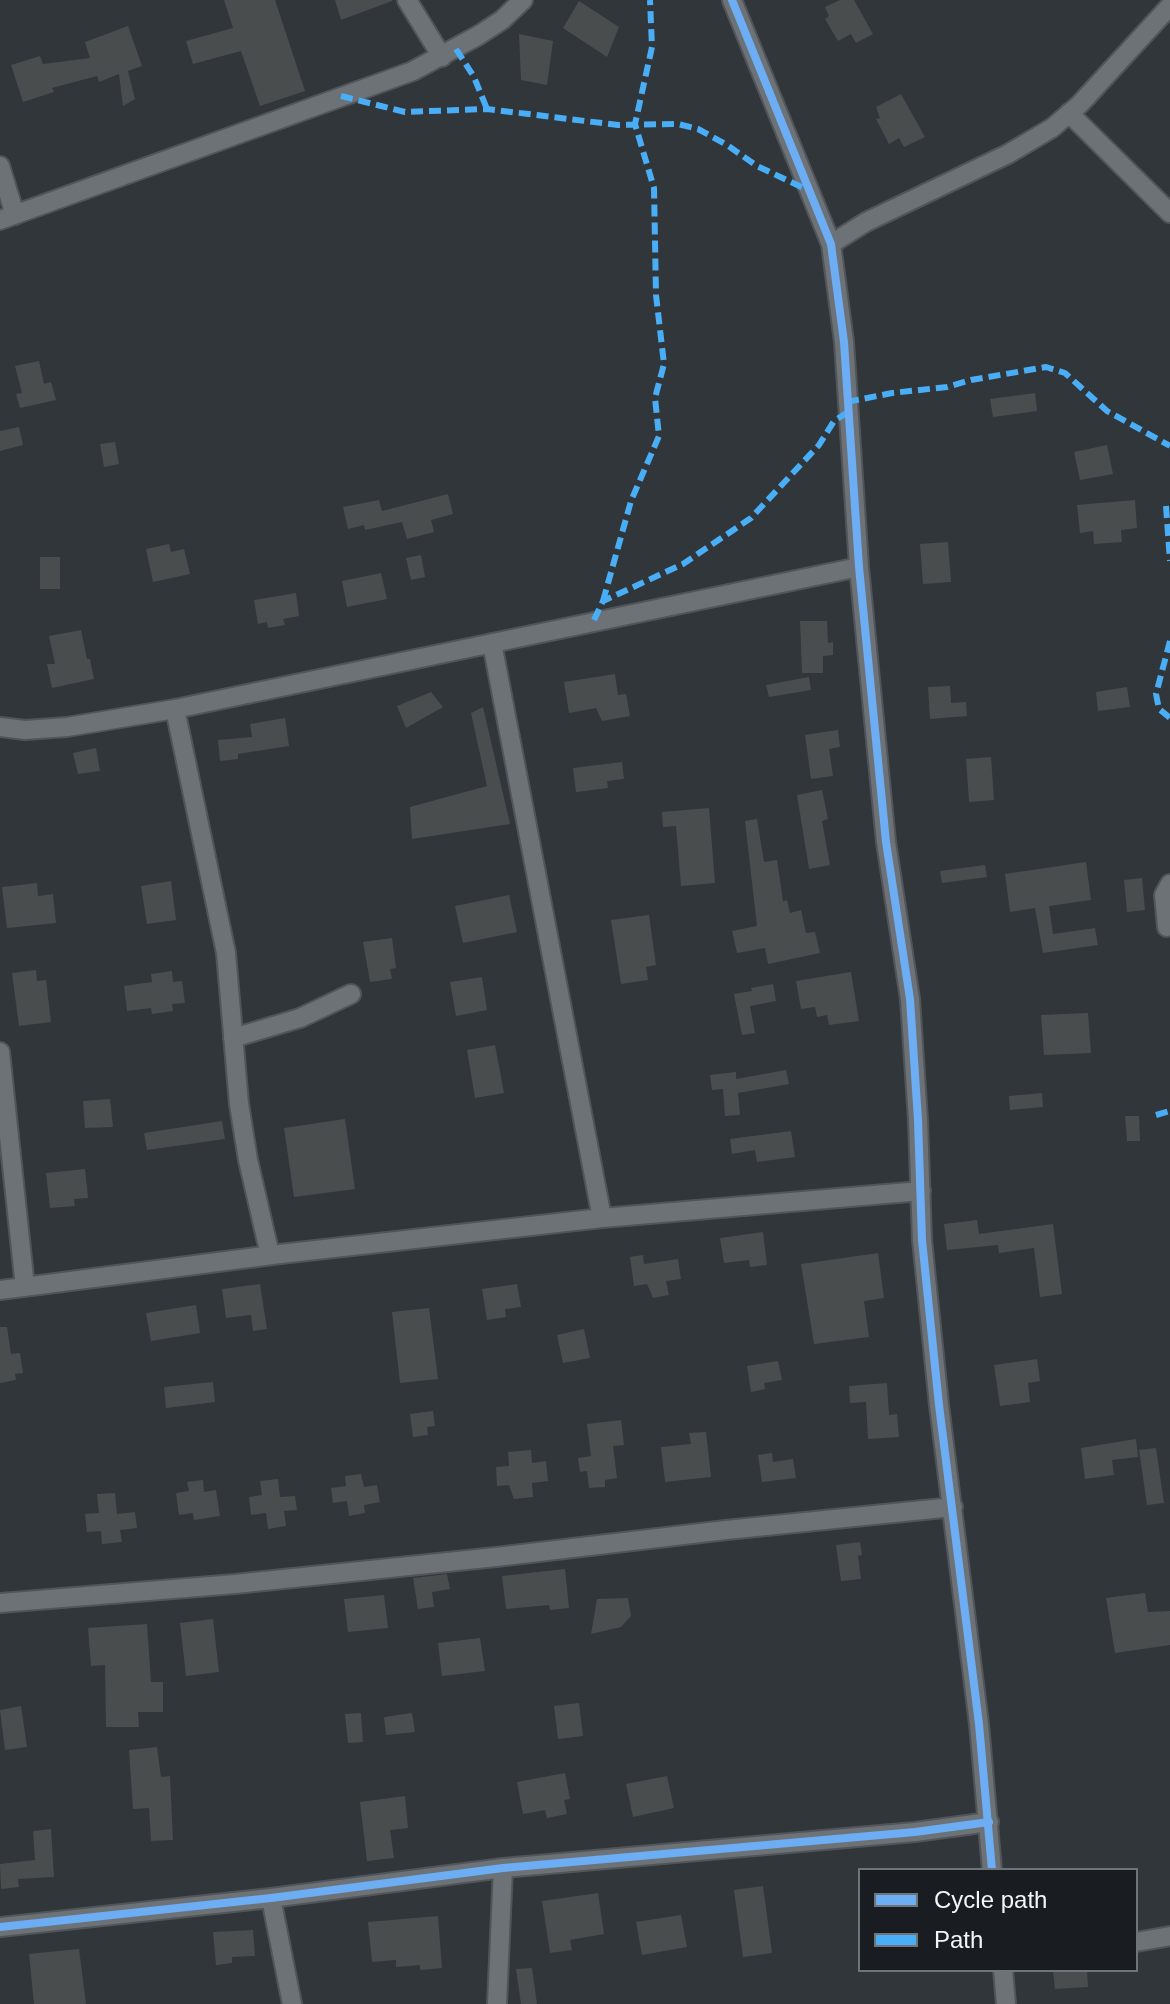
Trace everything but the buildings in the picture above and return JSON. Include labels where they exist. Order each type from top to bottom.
[{"type":"street","points":[[407,0],[442,57]]},
{"type":"street","points":[[0,166],[8,217],[413,71],[502,20],[523,0]]},
{"type":"street","points":[[732,0],[831,244],[844,342],[859,567],[886,842],[910,999],[925,1270],[992,1868]]},
{"type":"street","points":[[831,244],[866,222],[1008,154],[1052,128],[1170,6]]},
{"type":"street","points":[[1069,113],[1170,213]]},
{"type":"street","points":[[0,727],[25,730],[67,727],[175,709],[859,567]]},
{"type":"street","points":[[492,643],[602,1218]]},
{"type":"street","points":[[175,709],[226,953],[239,1104],[248,1160],[270,1255]]},
{"type":"street","points":[[1167,927],[1164,895],[1170,884]]},
{"type":"street","points":[[233,1038],[300,1018],[351,994]]},
{"type":"street","points":[[0,1052],[25,1287]]},
{"type":"street","points":[[0,1290],[270,1255],[602,1218],[921,1191]]},
{"type":"street","points":[[0,1603],[235,1584],[953,1507]]},
{"type":"street","points":[[0,1927],[271,1898],[503,1868],[915,1832],[989,1822]]},
{"type":"street","points":[[497,2004],[503,1868]]},
{"type":"street","points":[[271,1898],[292,2004]]},
{"type":"street","points":[[1138,1942],[1170,1936]]},
{"type":"street","points":[[1003,1972],[1006,2004]]},
{"type":"marked path","points":[[603,601],[631,501],[659,436],[655,398],[664,364],[656,295],[654,188],[635,124],[652,47],[650,0]]},
{"type":"marked path","points":[[456,49],[474,77],[487,109]]},
{"type":"marked path","points":[[341,96],[405,112],[487,109],[618,125],[678,124],[698,129],[757,166],[810,191]]},
{"type":"marked path","points":[[847,402],[947,387],[1046,367],[1065,373],[1107,411],[1170,446]]},
{"type":"marked path","points":[[594,620],[603,601],[683,564],[751,518],[819,445],[834,421],[848,412]]},
{"type":"marked path","points":[[1166,506],[1170,561]]},
{"type":"marked path","points":[[1170,641],[1156,694],[1159,709],[1170,718]]},
{"type":"marked path","points":[[1156,1115],[1170,1111]]},
{"type":"cycle path","points":[[732,0],[831,244],[844,342],[859,567],[886,842],[910,999],[922,1240],[939,1405],[979,1724],[992,1868]]},
{"type":"cycle path","points":[[0,1927],[271,1898],[503,1868],[915,1832],[989,1822]]}]
